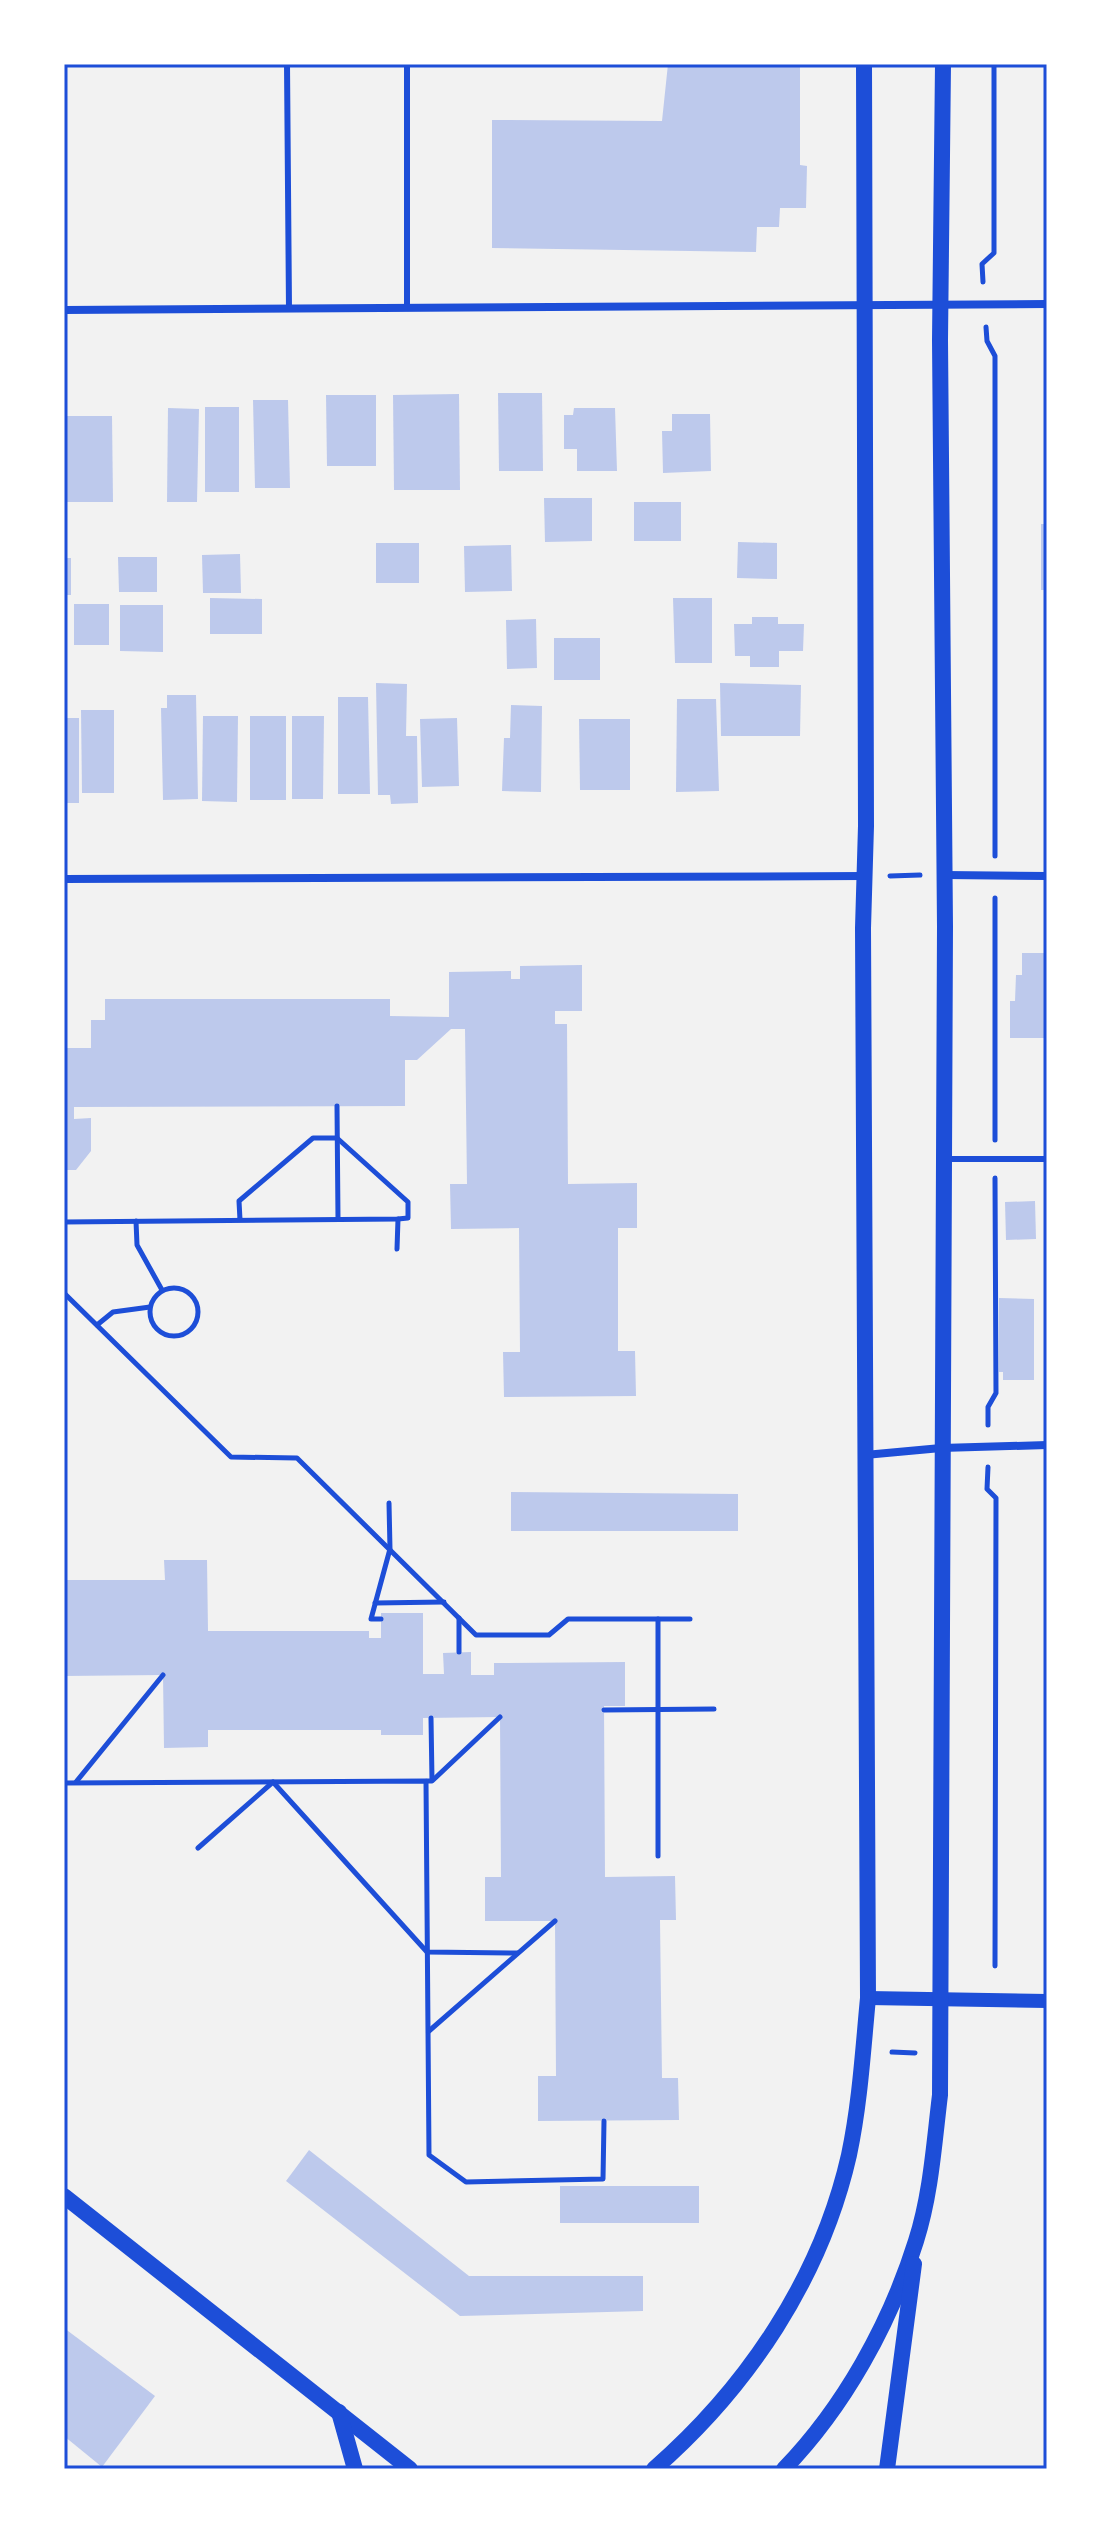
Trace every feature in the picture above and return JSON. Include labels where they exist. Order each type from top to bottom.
[{"type":"main road","points":[[654,2469],[715,2411],[742,2377],[787,2308],[812,2261],[849,2154],[861,2082],[868,1998],[864,64]]},
{"type":"main road","points":[[887,2469],[917,2239],[931,2172],[940,2095],[941,1448],[945,1159],[940,305],[943,64]]},
{"type":"main road","points":[[64,2196],[410,2469]]},
{"type":"main road","points":[[784,2469],[861,2365],[893,2305],[917,2239]]},
{"type":"main road","points":[[339,2412],[355,2469]]},
{"type":"street","points":[[64,310],[1047,304]]},
{"type":"street","points":[[944,875],[1047,876]]},
{"type":"street","points":[[64,879],[865,876]]},
{"type":"street","points":[[865,1455],[989,1445],[1047,1445]]},
{"type":"street","points":[[868,1998],[1047,2001]]},
{"type":"lane","points":[[287,64],[289,309]]},
{"type":"lane","points":[[407,64],[407,308]]},
{"type":"lane","points":[[945,1159],[1047,1159]]},
{"type":"path","points":[[994,64],[994,253],[982,264],[987,341],[995,356],[996,1393],[988,1407],[987,1489],[996,1498],[995,1966]]},
{"type":"path","points":[[865,876],[944,875]]},
{"type":"path","points":[[337,1106],[338,1219]]},
{"type":"path","points":[[64,1222],[398,1219],[408,1218],[408,1202],[337,1138],[313,1138],[239,1201],[240,1220]]},
{"type":"path","points":[[397,1249],[398,1219]]},
{"type":"path","points":[[136,1221],[137,1245],[162,1290]]},
{"type":"path","points":[[97,1325],[113,1312],[150,1307],[162,1290],[173,1287],[191,1293],[198,1304],[196,1323],[179,1336],[163,1333],[155,1326],[150,1307]]},
{"type":"path","points":[[64,1293],[231,1457],[297,1458],[476,1635],[549,1635],[568,1619],[690,1619]]},
{"type":"path","points":[[381,1619],[371,1619],[390,1549],[389,1503]]},
{"type":"path","points":[[375,1603],[444,1602]]},
{"type":"path","points":[[459,1618],[459,1652]]},
{"type":"path","points":[[658,1619],[658,1856]]},
{"type":"path","points":[[75,1783],[163,1675]]},
{"type":"path","points":[[604,1710],[714,1709]]},
{"type":"path","points":[[64,1783],[429,1781],[500,1717]]},
{"type":"path","points":[[431,1718],[427,1952],[429,2155],[466,2182],[603,2179],[604,2121]]},
{"type":"path","points":[[198,1848],[273,1782]]},
{"type":"path","points":[[273,1782],[427,1952],[518,1953]]},
{"type":"path","points":[[428,2032],[555,1921]]},
{"type":"path","points":[[892,2052],[920,2053]]},
{"type":"building","points":[[668,64],[800,64],[800,165],[807,166],[806,208],[780,208],[779,227],[757,227],[756,252],[492,248],[492,120],[662,121]]},
{"type":"building","points":[[498,393],[542,393],[543,471],[499,471]]},
{"type":"building","points":[[459,394],[460,490],[394,490],[393,395]]},
{"type":"building","points":[[326,395],[376,395],[376,466],[327,466]]},
{"type":"building","points":[[253,400],[288,400],[290,488],[255,488]]},
{"type":"building","points":[[205,407],[239,407],[239,492],[205,492]]},
{"type":"building","points":[[168,408],[199,409],[197,502],[167,502]]},
{"type":"building","points":[[574,408],[615,408],[617,471],[577,471],[577,449],[564,449],[564,415],[573,415]]},
{"type":"building","points":[[672,414],[710,414],[711,471],[663,473],[662,431],[672,431]]},
{"type":"building","points":[[64,416],[112,416],[113,502],[64,502]]},
{"type":"building","points":[[544,498],[592,498],[592,541],[545,542]]},
{"type":"building","points":[[634,502],[681,502],[681,541],[634,541]]},
{"type":"building","points":[[1041,524],[1047,524],[1047,590],[1041,590]]},
{"type":"building","points":[[738,542],[777,543],[777,579],[737,578]]},
{"type":"building","points":[[376,543],[419,543],[419,583],[376,583]]},
{"type":"building","points":[[511,545],[512,591],[465,592],[464,546]]},
{"type":"building","points":[[240,554],[241,593],[203,593],[202,555]]},
{"type":"building","points":[[118,557],[157,557],[157,592],[119,592]]},
{"type":"building","points":[[64,558],[71,558],[71,595],[64,595]]},
{"type":"building","points":[[210,598],[262,599],[262,634],[210,634]]},
{"type":"building","points":[[673,598],[712,598],[712,663],[675,663]]},
{"type":"building","points":[[74,604],[109,604],[109,645],[74,645]]},
{"type":"building","points":[[120,605],[163,605],[163,652],[120,651]]},
{"type":"building","points":[[752,617],[778,617],[778,624],[804,624],[803,651],[779,651],[779,667],[750,667],[750,656],[735,656],[734,624],[752,624]]},
{"type":"building","points":[[536,619],[537,668],[507,669],[506,620]]},
{"type":"building","points":[[554,638],[600,638],[600,680],[554,680]]},
{"type":"building","points":[[376,683],[407,684],[406,736],[417,736],[418,803],[391,804],[390,795],[378,795]]},
{"type":"building","points":[[720,683],[801,685],[800,736],[721,736]]},
{"type":"building","points":[[167,695],[196,695],[198,799],[163,800],[161,708],[167,708]]},
{"type":"building","points":[[338,697],[368,697],[370,794],[338,794]]},
{"type":"building","points":[[677,699],[716,699],[719,791],[676,792]]},
{"type":"building","points":[[511,705],[542,706],[541,792],[502,791],[504,738],[510,738]]},
{"type":"building","points":[[81,710],[114,710],[114,793],[82,793]]},
{"type":"building","points":[[203,716],[238,716],[237,802],[202,801]]},
{"type":"building","points":[[250,716],[286,716],[286,800],[250,800]]},
{"type":"building","points":[[292,716],[324,716],[323,799],[292,799]]},
{"type":"building","points":[[64,718],[79,718],[79,803],[64,803]]},
{"type":"building","points":[[457,718],[459,786],[422,787],[420,719]]},
{"type":"building","points":[[579,719],[630,719],[630,790],[580,790]]},
{"type":"building","points":[[1022,953],[1047,953],[1047,1038],[1010,1038],[1010,1001],[1015,1001],[1016,975],[1022,975]]},
{"type":"building","points":[[582,965],[582,1011],[555,1011],[555,1024],[567,1024],[568,1184],[637,1183],[637,1228],[618,1228],[618,1351],[635,1351],[636,1396],[504,1397],[503,1352],[520,1352],[519,1228],[451,1229],[450,1184],[467,1184],[465,1029],[451,1029],[417,1060],[405,1060],[405,1106],[74,1107],[74,1119],[91,1118],[91,1151],[76,1170],[64,1170],[64,1048],[91,1048],[91,1020],[105,1020],[105,999],[390,999],[390,1016],[449,1017],[449,972],[511,971],[511,979],[520,979],[520,966]]},
{"type":"building","points":[[1035,1201],[1036,1239],[1006,1240],[1005,1202]]},
{"type":"building","points":[[999,1298],[1034,1299],[1034,1380],[1003,1380],[1003,1372],[999,1372]]},
{"type":"building","points":[[511,1492],[738,1494],[738,1531],[511,1531]]},
{"type":"building","points":[[164,1560],[207,1560],[208,1631],[369,1631],[369,1638],[381,1638],[381,1613],[423,1613],[423,1674],[444,1674],[443,1653],[471,1652],[471,1675],[494,1675],[494,1663],[625,1662],[625,1706],[604,1706],[605,1877],[675,1876],[676,1920],[660,1920],[662,2078],[678,2078],[679,2120],[538,2121],[538,2076],[556,2076],[555,1921],[485,1921],[485,1877],[501,1877],[500,1717],[423,1718],[423,1735],[381,1735],[381,1730],[208,1730],[208,1747],[164,1748],[163,1675],[64,1676],[64,1580],[165,1580]]},
{"type":"building","points":[[309,2150],[469,2276],[643,2276],[643,2311],[460,2316],[286,2181]]},
{"type":"building","points":[[560,2186],[699,2186],[699,2223],[560,2223]]},
{"type":"building","points":[[64,2328],[155,2396],[102,2467],[64,2436]]}]
